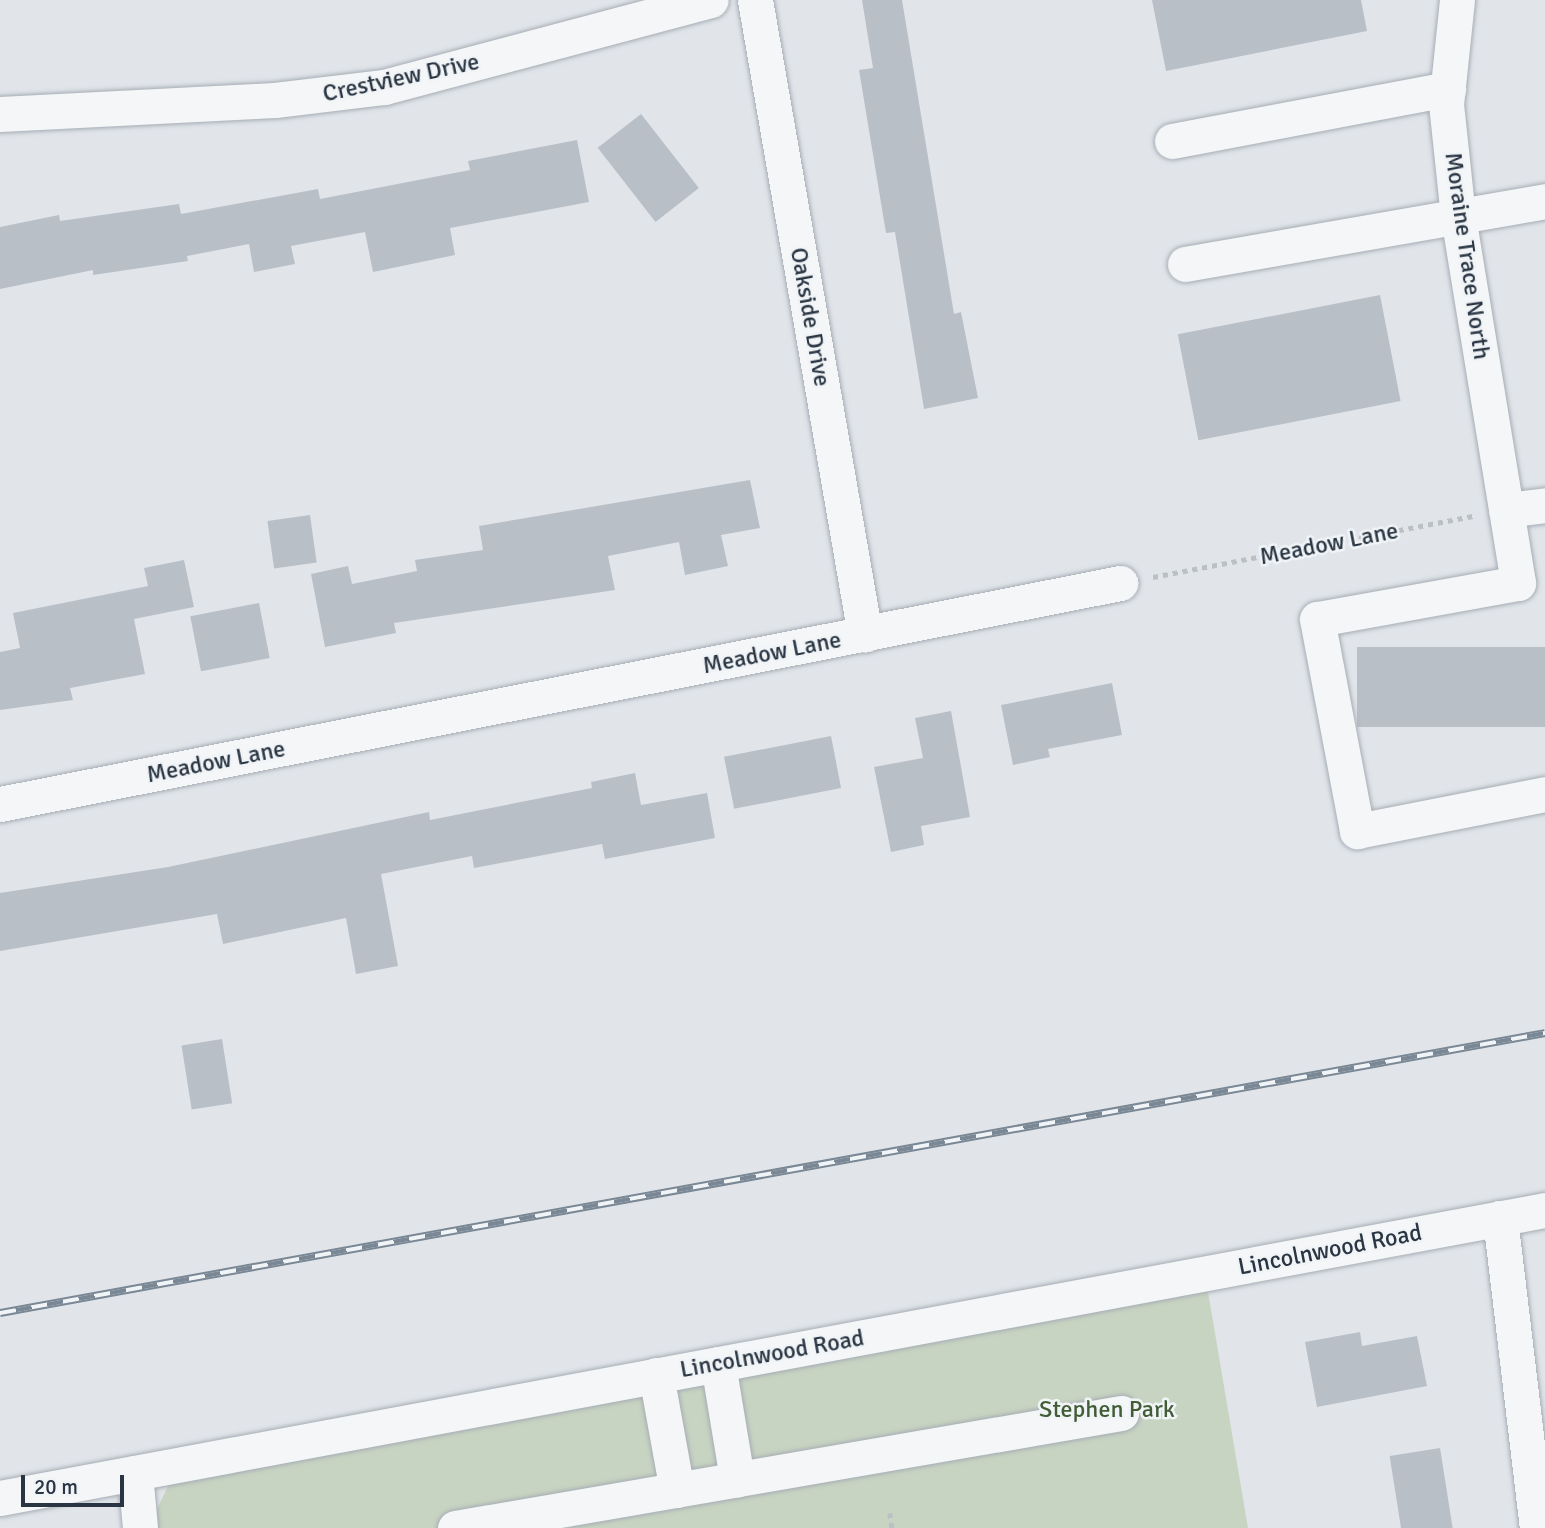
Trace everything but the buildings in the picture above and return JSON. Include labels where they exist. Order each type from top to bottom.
[{"type":"street","name":"Crestview Drive","points":[[0,114],[275,100],[384,87],[711,0]]},
{"type":"street","name":"Oakside Drive","points":[[755,0],[864,635]]},
{"type":"street","name":"Moraine Trace North","points":[[1457,0],[1448,89],[1458,216],[1506,510],[1532,580]]},
{"type":"street","points":[[1172,141],[1448,89]]},
{"type":"street","points":[[1185,264],[1545,201]]},
{"type":"street","points":[[1506,510],[1545,505]]},
{"type":"street","points":[[1532,580],[1317,619],[1357,831],[1545,794]]},
{"type":"street","name":"Meadow Lane","points":[[0,804],[1120,583]]},
{"type":"street","name":"Lincolnwood Road","points":[[0,1498],[1545,1210]]},
{"type":"street","points":[[1500,1218],[1537,1528]]},
{"type":"street","points":[[718,1364],[737,1479]]},
{"type":"street","points":[[656,1375],[677,1490]]},
{"type":"street","points":[[455,1528],[1121,1413]]},
{"type":"street","points":[[135,1473],[140,1528]]},
{"type":"path","name":"Meadow Lane","points":[[1120,583],[1506,510]]},
{"type":"path","points":[[890,1513],[892,1528]]},
{"type":"green space","name":"Stephen Park","points":[[1205,1274],[1248,1528],[148,1528],[178,1465]]},
{"type":"railway","points":[[0,1313],[1545,1033]]}]
